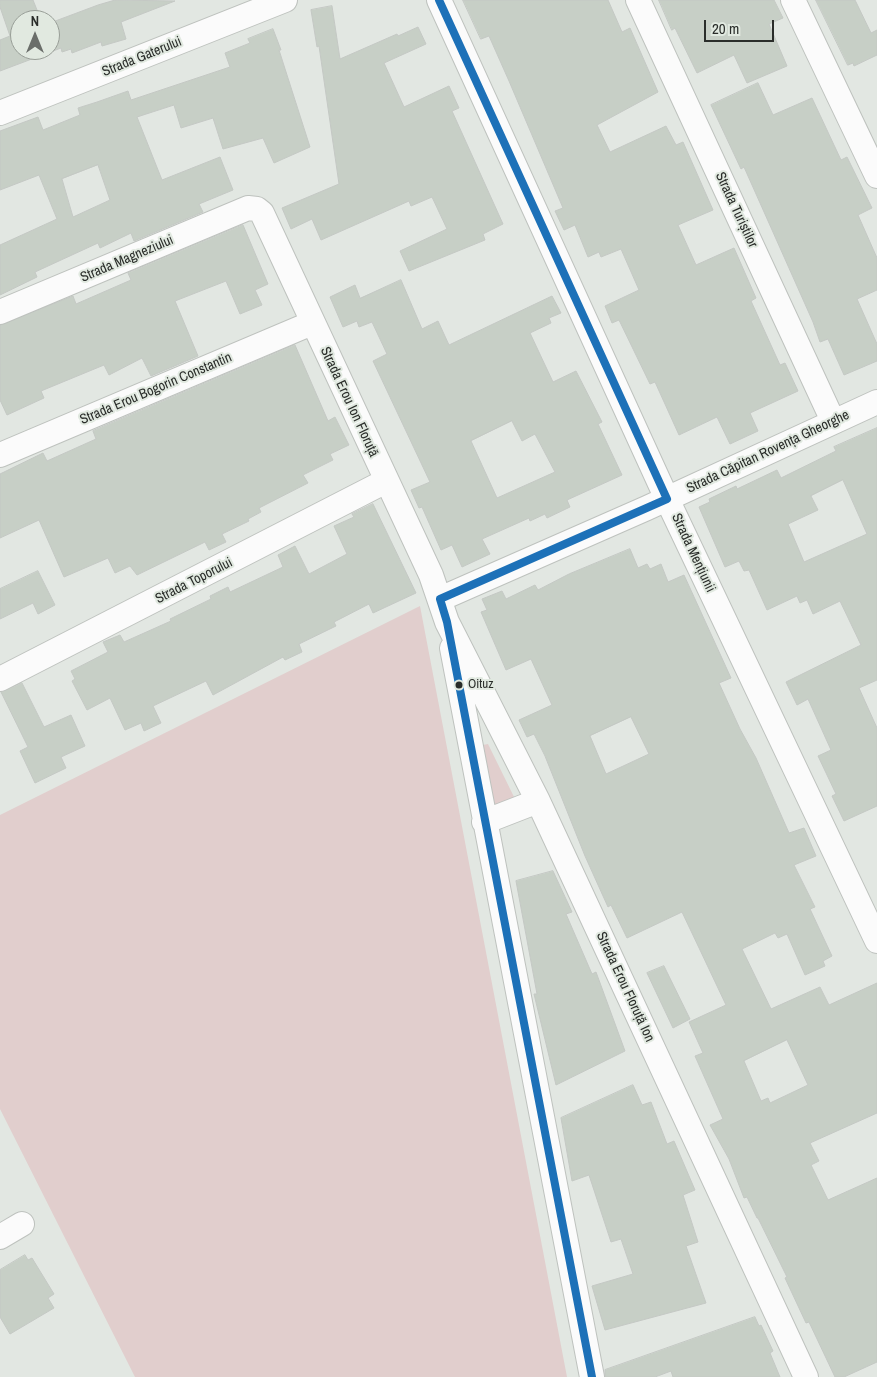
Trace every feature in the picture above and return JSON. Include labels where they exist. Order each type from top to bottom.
[{"type":"street","name":"Strada Gaterului","points":[[0,113],[285,0]]},
{"type":"street","name":"Strada Mențiunii","points":[[439,0],[667,499],[877,941]]},
{"type":"street","name":"Strada Turiștilor","points":[[638,0],[833,421]]},
{"type":"street","points":[[792,0],[877,176]]},
{"type":"street","name":"Strada Magneziului","points":[[0,312],[248,208],[255,208]]},
{"type":"street","name":"Strada Erou Ion Floruță","points":[[255,208],[262,213],[431,575],[440,599]]},
{"type":"street","name":"Strada Erou Bogorin Constantin","points":[[0,455],[312,323]]},
{"type":"street","name":"Strada Căpitan Rovența Gheorghe","points":[[440,599],[667,499],[877,402]]},
{"type":"street","name":"Strada Toporului","points":[[0,679],[386,481]]},
{"type":"street","name":"Strada Erou Floruță Ion","points":[[440,599],[447,622],[538,801],[806,1377]]},
{"type":"street","points":[[447,622],[592,1377]]},
{"type":"street","points":[[484,822],[538,801]]},
{"type":"street","points":[[0,1237],[22,1224]]},
{"type":"shaded area","points":[[420,606],[567,1377],[135,1377],[0,1109],[0,815]]},
{"type":"shaded area","points":[[488,744],[516,801],[493,808],[480,749],[483,745]]},
{"type":"building","points":[[0,0],[33,0],[37,10],[10,10],[10,36],[0,7]]},
{"type":"building","points":[[115,0],[175,1],[121,22],[126,39],[102,46],[101,42],[72,53],[71,49],[62,52],[60,19]]},
{"type":"building","points":[[463,0],[608,0],[622,32],[630,28],[658,92],[597,125],[610,152],[666,126],[676,145],[683,142],[713,210],[678,225],[696,265],[734,248],[756,298],[751,301],[780,365],[785,363],[798,391],[750,413],[758,431],[730,444],[717,417],[679,435],[655,382],[650,384],[619,320],[612,323],[605,306],[639,290],[621,249],[601,257],[599,252],[588,257],[575,225],[564,230],[555,211],[563,208],[509,81],[489,36],[481,39]]},
{"type":"building","points":[[659,0],[774,0],[783,18],[769,24],[787,66],[747,83],[734,55],[697,73],[675,28],[672,30]]},
{"type":"building","points":[[816,0],[855,0],[871,33],[877,30],[877,55],[854,66],[853,63],[848,65]]},
{"type":"building","points":[[332,6],[340,59],[418,27],[426,44],[384,63],[404,107],[449,86],[459,108],[452,111],[503,224],[483,234],[485,240],[409,271],[400,251],[447,229],[432,197],[411,206],[409,201],[321,240],[312,219],[291,229],[282,208],[339,184],[319,46],[317,47],[311,10]]},
{"type":"building","points":[[273,29],[310,147],[274,163],[263,138],[223,149],[213,118],[181,128],[174,105],[137,117],[162,180],[220,157],[233,190],[199,204],[203,212],[134,241],[131,233],[100,248],[98,243],[35,272],[37,277],[0,295],[0,245],[57,219],[39,175],[0,190],[0,131],[38,117],[43,130],[80,115],[78,108],[128,91],[131,100],[230,67],[225,53],[250,43],[248,39]],"holes":[[[98,165],[110,200],[73,217],[62,179]]]},
{"type":"building","points":[[10,36],[10,60],[29,60],[0,71],[0,40]]},
{"type":"building","points":[[758,83],[773,115],[812,98],[841,160],[847,157],[872,208],[858,215],[877,258],[877,290],[857,299],[877,344],[877,361],[844,375],[828,339],[820,342],[813,322],[744,167],[741,169],[711,105]]},
{"type":"building","points":[[243,225],[268,284],[255,290],[262,305],[240,314],[226,281],[175,301],[198,356],[151,376],[142,358],[109,375],[104,365],[41,391],[44,398],[7,415],[0,400],[0,325],[73,296],[76,304],[131,280],[128,273]]},
{"type":"building","points":[[401,280],[422,329],[438,321],[449,345],[552,296],[561,313],[549,318],[551,323],[530,333],[553,382],[576,371],[602,422],[598,424],[622,475],[567,500],[570,507],[547,518],[545,514],[530,521],[529,518],[482,539],[490,554],[462,567],[452,545],[441,550],[422,507],[419,508],[411,490],[430,482],[373,361],[387,354],[372,322],[359,327],[357,321],[343,327],[330,297],[355,285],[360,298]],"holes":[[[512,421],[522,441],[535,434],[555,472],[497,498],[471,441]]]},
{"type":"building","points":[[295,345],[328,421],[335,417],[349,445],[330,454],[333,460],[303,475],[308,483],[259,508],[261,512],[248,519],[249,521],[222,534],[226,542],[209,550],[205,542],[137,575],[130,566],[115,573],[108,558],[64,577],[39,520],[0,538],[0,474],[43,453],[47,461],[96,439],[93,431]]},
{"type":"building","points":[[877,428],[877,680],[859,688],[877,728],[877,806],[844,821],[832,796],[836,794],[818,756],[831,750],[808,699],[797,705],[786,682],[861,645],[840,601],[813,614],[807,600],[800,603],[797,596],[767,610],[749,570],[744,571],[739,561],[725,567],[699,507],[710,502],[709,499],[736,486],[737,489],[777,470],[781,478],[836,451],[834,447]],"holes":[[[843,480],[867,534],[804,562],[788,524],[818,510],[811,496]]]},
{"type":"building","points":[[373,504],[416,593],[373,613],[369,604],[334,622],[336,626],[299,644],[302,652],[285,660],[283,657],[213,695],[206,681],[153,706],[161,723],[144,731],[141,723],[125,730],[110,698],[87,710],[72,681],[75,679],[71,671],[108,652],[103,642],[120,635],[124,642],[171,621],[170,619],[211,599],[210,596],[228,587],[230,592],[283,567],[278,555],[295,546],[309,574],[347,554],[334,526],[354,517],[352,514]]},
{"type":"building","points":[[630,549],[638,568],[647,564],[650,569],[661,564],[668,582],[684,575],[731,678],[719,683],[740,729],[756,758],[789,833],[804,828],[816,856],[794,865],[815,907],[810,909],[832,956],[823,961],[825,966],[805,975],[787,934],[778,938],[775,933],[742,949],[771,1009],[820,987],[829,1005],[877,983],[877,1113],[810,1143],[819,1161],[811,1165],[828,1200],[877,1178],[877,1362],[844,1377],[835,1377],[809,1322],[806,1323],[785,1278],[787,1277],[747,1197],[744,1198],[729,1159],[710,1125],[723,1119],[695,1056],[703,1053],[689,1022],[726,1005],[682,912],[627,938],[611,905],[608,907],[585,856],[545,756],[534,734],[527,737],[519,720],[552,705],[531,659],[506,670],[481,612],[487,610],[482,599],[502,591],[506,599],[535,585],[538,590],[569,574]],"holes":[[[631,717],[649,754],[606,774],[590,736]],[[787,1040],[808,1085],[770,1103],[768,1098],[761,1101],[744,1061]]]},
{"type":"building","points":[[38,571],[55,605],[38,614],[33,603],[0,619],[0,589]]},
{"type":"building","points":[[22,683],[44,727],[71,715],[85,746],[61,757],[66,768],[35,783],[20,751],[28,747],[1,692]]},
{"type":"building","points":[[553,871],[572,912],[566,914],[592,974],[596,972],[625,1051],[556,1085],[534,994],[537,994],[516,881]]},
{"type":"building","points":[[664,966],[690,1019],[673,1028],[647,973]]},
{"type":"building","points":[[633,1085],[642,1105],[651,1102],[667,1144],[674,1141],[695,1190],[683,1195],[698,1242],[686,1246],[706,1303],[605,1330],[592,1286],[633,1274],[621,1239],[611,1242],[589,1175],[572,1181],[561,1118]]},
{"type":"building","points":[[25,1255],[28,1260],[32,1258],[54,1294],[48,1298],[54,1308],[10,1334],[0,1317],[0,1270]]},
{"type":"building","points":[[755,1317],[759,1326],[761,1325],[773,1351],[770,1353],[780,1377],[673,1377],[671,1371],[655,1377],[605,1377],[605,1370]]},
{"type":"transit line","points":[[439,0],[667,499],[440,599],[447,622],[592,1377]]},
{"type":"place","name":"Oituz","points":[[459,685]]}]
